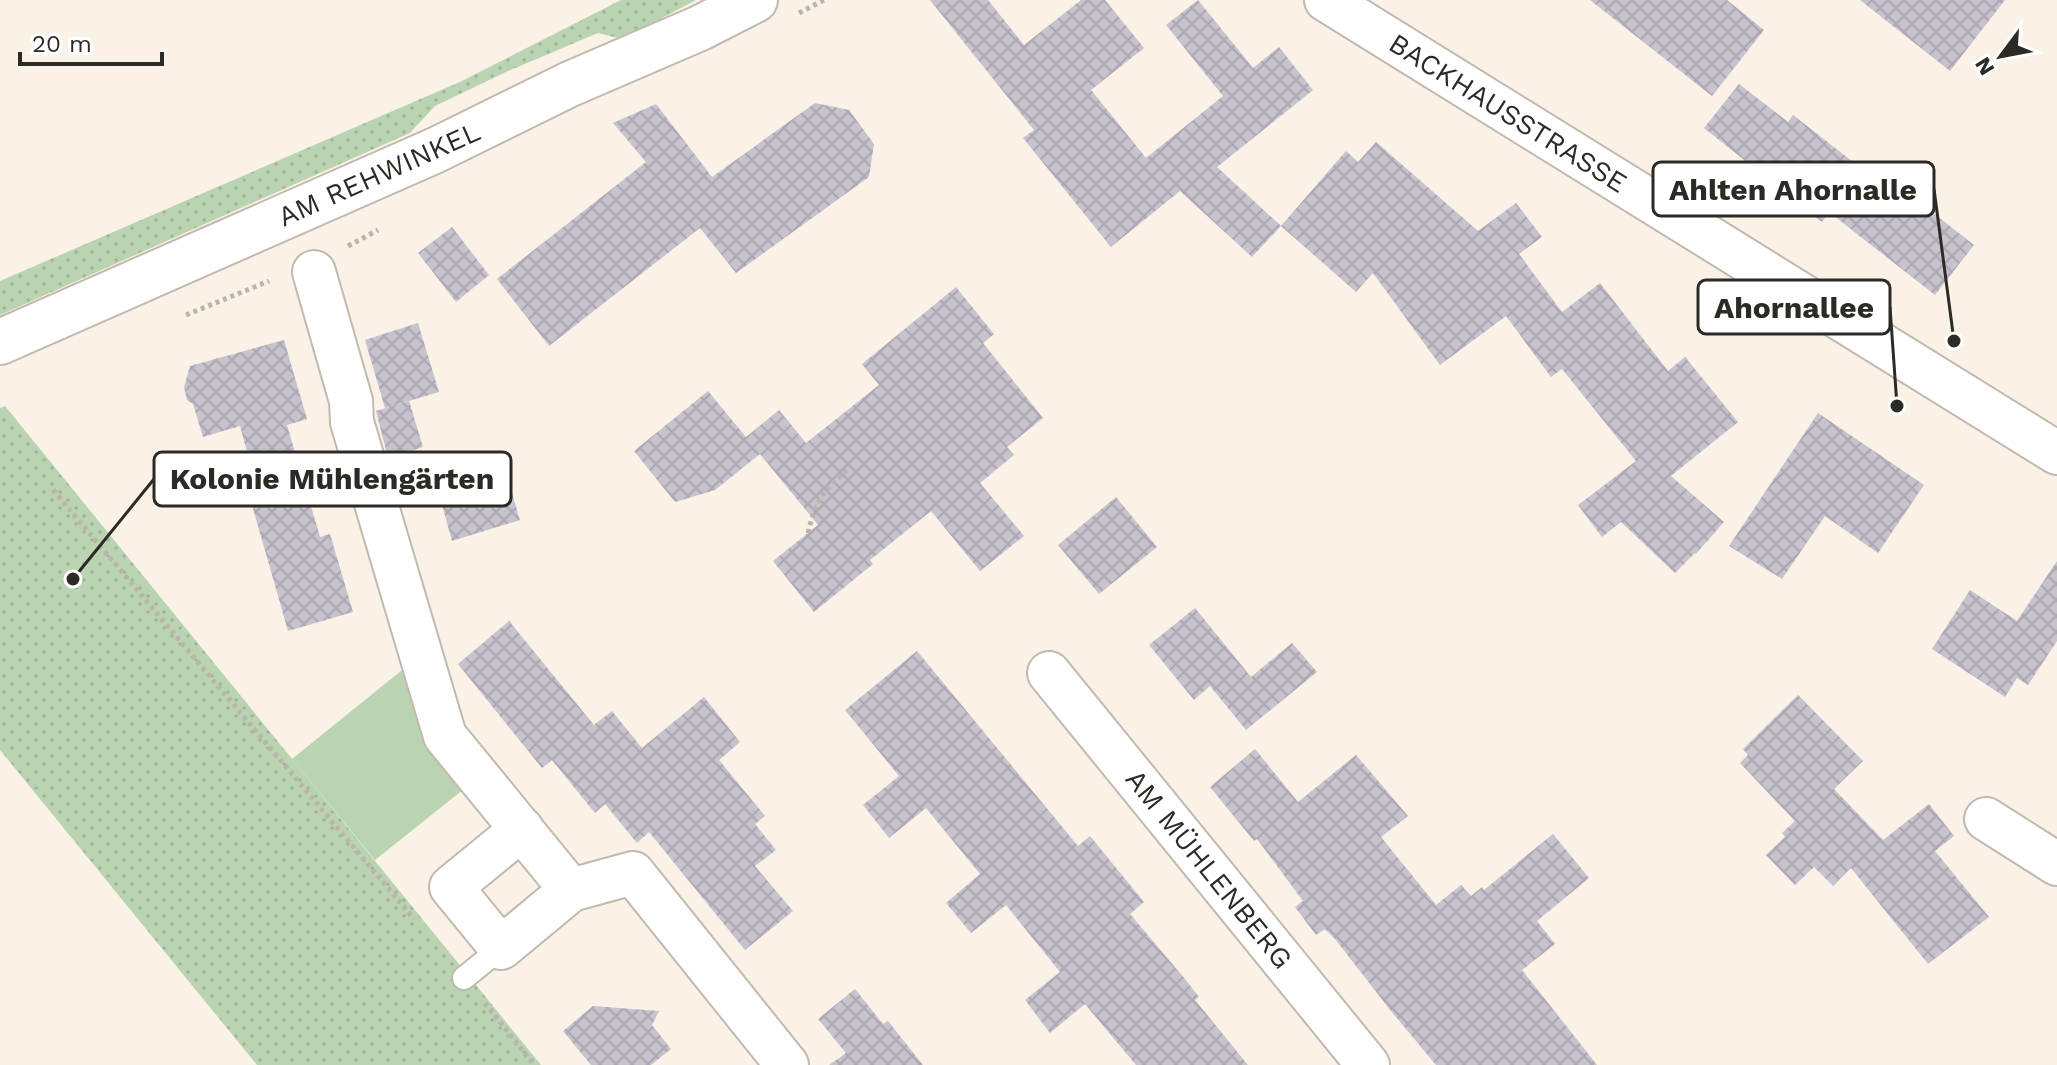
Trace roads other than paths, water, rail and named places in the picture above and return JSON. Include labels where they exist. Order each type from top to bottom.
[{"type":"street","name":"AM REHWINKEL","points":[[0,342],[436,150],[570,84],[700,28],[755,0]]},
{"type":"street","name":"BACKHAUSSTRASSE","points":[[1326,0],[2053,443]]},
{"type":"street","points":[[314,272],[351,401],[352,422],[445,736],[571,890]]},
{"type":"street","name":"AM MÜHLENBERG","points":[[1049,673],[1368,1065]]},
{"type":"street","points":[[1986,819],[2057,864]]},
{"type":"street","points":[[522,829],[451,887],[501,948],[571,890],[633,873],[787,1065]]},
{"type":"lane","points":[[464,978],[501,948]]},
{"type":"place","name":"Ahlten Ahornalle","points":[[1954,341]]},
{"type":"place","name":"Ahornallee","points":[[1897,406]]},
{"type":"place","name":"Kolonie Mühlengärten","points":[[73,579]]}]
